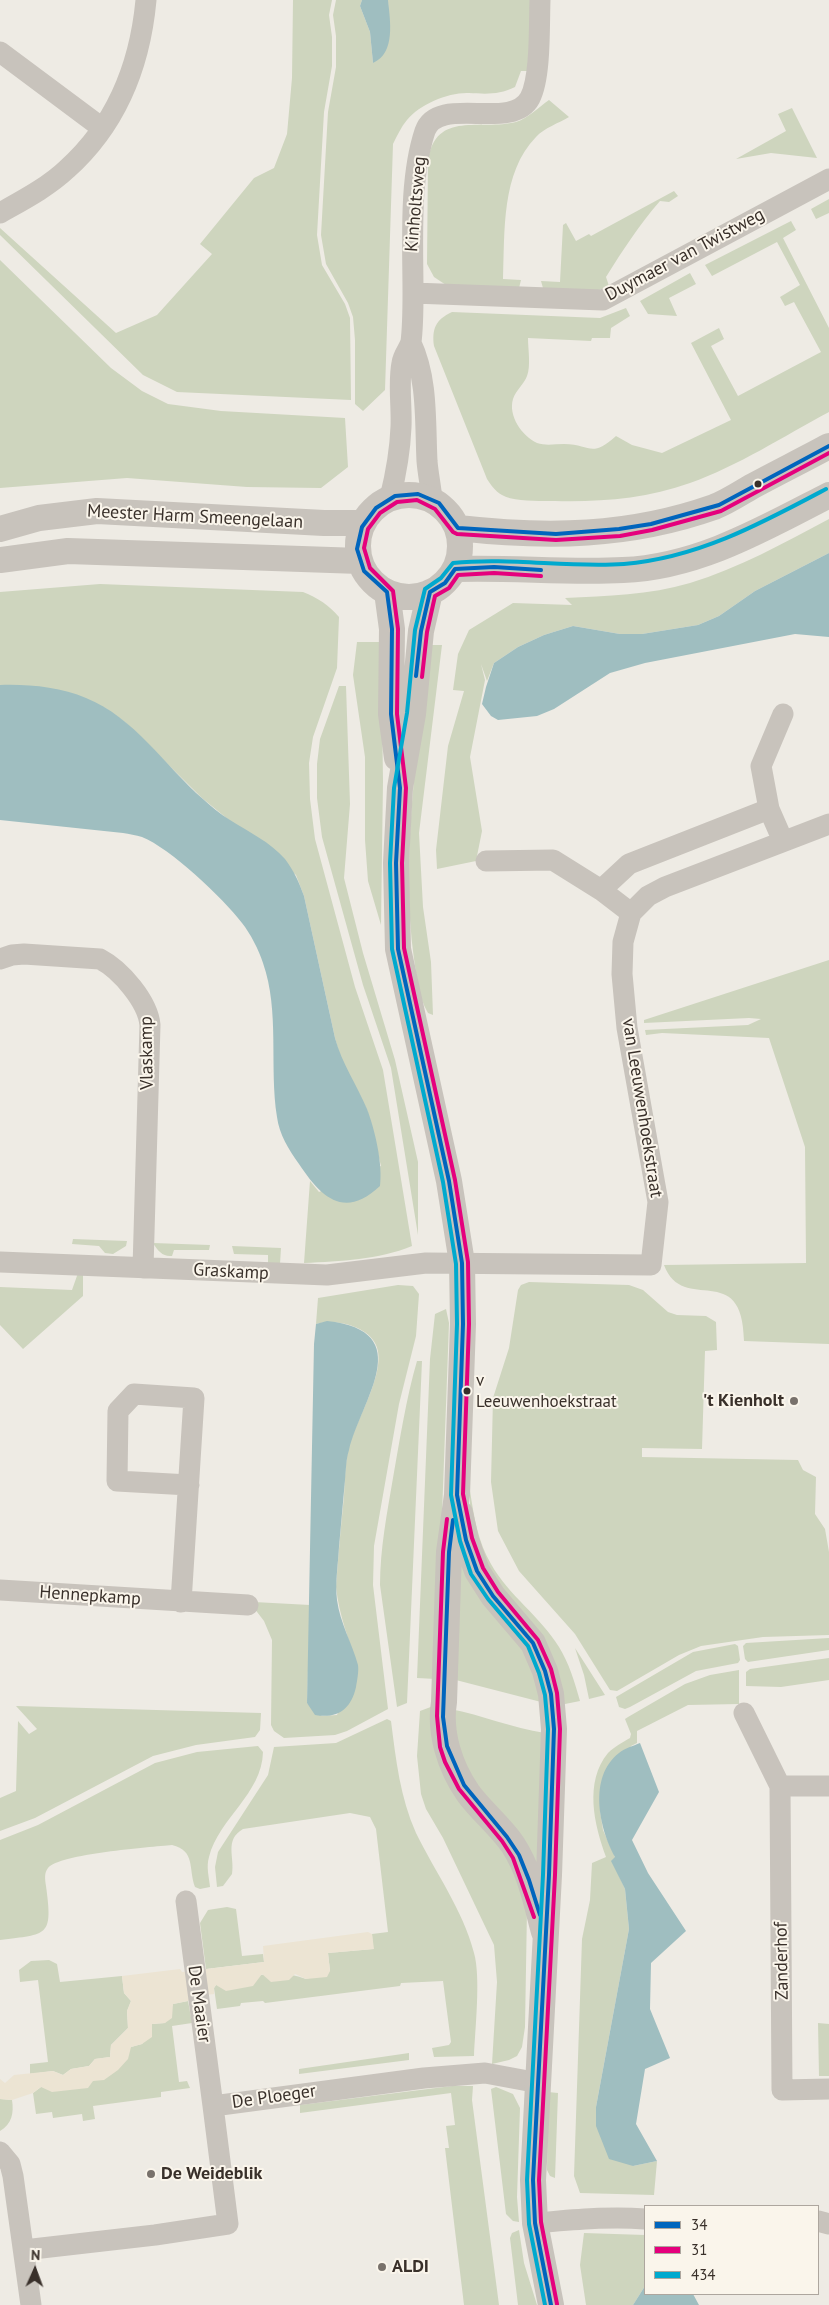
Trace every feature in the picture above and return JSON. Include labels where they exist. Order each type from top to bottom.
[{"type":"street","points":[[0,213],[50,183],[67,169],[102,128],[120,99],[131,76],[144,28],[146,0]]},
{"type":"street","name":"Kinholtsweg","points":[[390,498],[400,461],[402,362],[410,343],[413,292],[411,259],[418,152],[426,128],[440,116],[455,113],[492,114],[516,111],[530,98],[536,78],[540,0]]},
{"type":"street","points":[[0,52],[102,128]]},
{"type":"street","name":"Duymaer van Twistweg","points":[[413,292],[603,300],[829,179]]},
{"type":"street","name":"Kinholtsweg","points":[[410,343],[420,362],[428,429],[427,462],[432,500]]},
{"type":"street","points":[[458,528],[495,533],[570,535],[612,532],[664,522],[716,506],[829,446]]},
{"type":"street","points":[[412,494],[432,500],[448,512],[458,528],[461,549],[455,569],[445,583],[430,592],[409,597],[387,592],[370,579],[360,561],[358,542],[363,523],[374,508],[390,498],[412,494]]},
{"type":"street","points":[[455,569],[494,567],[625,570],[667,564],[718,550],[829,495]]},
{"type":"street","name":"Meester Harm Smeengelaan","points":[[0,529],[39,518],[97,511],[324,523],[363,523]]},
{"type":"street","name":"Meester Harm Smeengelaan","points":[[0,560],[68,551],[360,561]]},
{"type":"street","points":[[387,592],[392,629],[391,714],[400,788]]},
{"type":"street","points":[[430,592],[421,631],[413,714],[400,788],[396,862],[398,949],[449,1181],[462,1263],[463,1324],[457,1495],[449,1552],[442,1716],[444,1735],[453,1765],[468,1792],[513,1846],[524,1864],[544,1932]]},
{"type":"street","points":[[783,714],[761,766],[770,809],[783,841]]},
{"type":"street","points":[[601,890],[629,864],[770,809]]},
{"type":"street","points":[[486,861],[553,860],[601,890],[631,913],[648,896],[665,887],[829,824]]},
{"type":"street","name":"van Leeuwenhoekstraat","points":[[462,1263],[651,1265],[658,1202],[627,1028],[622,974],[623,942],[631,913]]},
{"type":"street","name":"Vlaskamp","points":[[0,959],[24,954],[82,956],[100,959],[107,963],[140,996],[147,1010],[150,1025],[143,1268]]},
{"type":"street","name":"Graskamp","points":[[0,1262],[327,1275],[426,1263],[462,1263]]},
{"type":"street","points":[[181,1602],[189,1485],[194,1398],[134,1394],[118,1411],[117,1481],[189,1485]]},
{"type":"street","points":[[457,1495],[466,1540],[477,1571],[493,1596],[533,1643],[545,1671],[551,1694],[554,1729],[549,1875],[544,1932],[539,2083],[533,2180],[535,2223],[551,2305]]},
{"type":"street","name":"Hennepkamp","points":[[0,1590],[248,1605]]},
{"type":"street","name":"Zanderhof","points":[[744,1713],[780,1786],[782,2090],[829,2089]]},
{"type":"street","points":[[780,1786],[829,1786]]},
{"type":"street","name":"De Maaier","points":[[186,1901],[213,2106]]},
{"type":"street","name":"De Ploeger","points":[[24,2250],[155,2235],[228,2224],[213,2106],[415,2079],[485,2072],[539,2083]]},
{"type":"street","points":[[0,2152],[10,2164],[13,2176],[31,2305]]},
{"type":"street","points":[[535,2223],[591,2217],[644,2219]]},
{"type":"green space","points":[[293,0],[332,0],[329,15],[332,37],[332,66],[324,112],[317,235],[322,265],[345,304],[350,318],[351,400],[177,392],[143,375],[0,235],[0,228],[116,333],[157,315],[212,254],[200,244],[254,178],[274,168],[287,134],[292,78]]},
{"type":"green space","points":[[336,0],[362,0],[360,6],[370,32],[373,63],[389,39],[388,0],[534,0],[529,71],[521,71],[515,87],[498,93],[461,93],[435,100],[419,109],[407,120],[393,144],[385,390],[363,411],[355,404],[353,317],[348,303],[326,264],[321,235],[328,112],[336,67],[336,36],[333,15]]},
{"type":"green space","points":[[549,100],[569,117],[539,134],[525,151],[516,168],[507,204],[503,279],[521,280],[519,288],[446,285],[434,277],[427,264],[428,160],[433,144],[440,134],[450,128],[516,122],[529,116]]},
{"type":"green space","points":[[792,108],[817,158],[771,153],[736,159],[786,131],[778,114]]},
{"type":"green space","points":[[674,191],[678,196],[669,202],[660,201],[632,238],[606,277],[609,286],[597,291],[543,288],[541,281],[560,282],[563,225],[566,223],[576,241],[589,234],[591,236]]},
{"type":"green space","points":[[829,199],[829,213],[816,219],[811,209]]},
{"type":"green space","points":[[791,221],[796,230],[783,238],[829,328],[829,412],[726,468],[690,483],[657,493],[606,500],[535,501],[507,497],[493,488],[487,479],[434,346],[434,330],[442,318],[452,312],[600,318],[626,308],[630,316],[611,328],[610,338],[592,338],[591,341],[528,338],[528,372],[526,379],[513,399],[514,419],[526,436],[537,443],[547,445],[564,444],[595,449],[616,436],[632,445],[662,453],[731,420],[691,343],[719,328],[724,339],[711,346],[738,396],[821,352],[794,302],[785,306],[780,297],[800,285],[777,242],[712,276],[705,265]]},
{"type":"green space","points":[[0,260],[111,368],[142,391],[168,404],[221,411],[345,418],[348,467],[321,488],[247,487],[127,478],[0,488]]},
{"type":"green space","points":[[690,273],[696,284],[669,298],[677,316],[648,314],[640,301]]},
{"type":"green space","points":[[829,519],[829,553],[755,591],[719,616],[698,625],[642,634],[620,634],[573,626],[544,635],[518,647],[494,663],[487,681],[481,664],[485,680],[470,757],[482,831],[476,861],[437,869],[436,850],[448,746],[464,691],[453,690],[458,654],[469,630],[513,603],[572,605],[565,598],[612,596],[659,590],[690,583],[744,562]]},
{"type":"green space","points":[[100,584],[303,592],[323,602],[339,617],[337,668],[313,737],[309,763],[310,799],[315,839],[355,987],[383,1070],[412,1246],[373,1257],[304,1263],[310,1181],[319,1192],[381,1166],[367,1110],[341,1060],[304,896],[296,875],[202,798],[126,723],[105,708],[14,685],[0,685],[0,592]]},
{"type":"green space","points":[[357,642],[381,642],[383,781],[381,925],[368,881],[365,840],[365,757],[353,675]]},
{"type":"green space","points":[[429,645],[442,645],[419,833],[423,907],[431,962],[433,1015],[428,1013],[425,1007],[417,980],[410,920],[409,881],[412,802]]},
{"type":"green space","points":[[339,686],[346,686],[350,804],[344,878],[363,953],[395,1060],[418,1162],[418,1235],[391,1068],[363,985],[322,837],[317,798],[317,764],[320,739]]},
{"type":"green space","points":[[829,960],[829,1344],[744,1341],[741,1316],[734,1301],[723,1294],[684,1287],[673,1280],[664,1265],[806,1263],[805,1147],[769,1038],[662,1033],[646,1035],[645,1030],[748,1025],[761,1019],[644,1023],[644,1020]]},
{"type":"green space","points":[[73,1239],[127,1241],[126,1246],[113,1254],[105,1253],[99,1246],[72,1244]]},
{"type":"green space","points":[[153,1243],[210,1245],[209,1250],[174,1250],[172,1256],[166,1256]]},
{"type":"green space","points":[[232,1246],[281,1248],[280,1264],[268,1263],[268,1255],[234,1254]]},
{"type":"green space","points":[[83,1271],[83,1296],[23,1349],[0,1325],[0,1287],[72,1290],[78,1273]]},
{"type":"green space","points":[[529,1282],[629,1285],[643,1290],[668,1312],[677,1315],[706,1316],[716,1322],[717,1350],[705,1351],[702,1449],[642,1448],[642,1457],[798,1460],[803,1470],[816,1477],[815,1514],[825,1529],[829,1552],[829,1635],[763,1637],[701,1646],[679,1655],[617,1691],[610,1690],[575,1634],[519,1571],[498,1531],[491,1482],[493,1398],[509,1348],[518,1290],[521,1285]]},
{"type":"green space","points":[[398,1285],[413,1286],[419,1294],[416,1336],[399,1404],[374,1546],[373,1585],[388,1709],[347,1731],[335,1735],[284,1738],[274,1731],[271,1725],[272,1640],[264,1621],[254,1608],[254,1602],[310,1605],[307,1703],[322,1716],[337,1715],[358,1667],[342,1618],[336,1587],[348,1450],[374,1383],[378,1369],[378,1356],[376,1345],[372,1338],[358,1328],[332,1322],[316,1324],[318,1298]]},
{"type":"green space","points":[[446,1309],[449,1323],[436,1679],[417,1678],[430,1359],[435,1314]]},
{"type":"green space","points":[[417,1361],[422,1361],[407,1703],[397,1707],[380,1585],[380,1572],[384,1531],[393,1478],[406,1404]]},
{"type":"green space","points":[[470,1491],[477,1529],[491,1564],[498,1576],[552,1636],[569,1666],[580,1701],[560,1705],[494,1584],[470,1522]]},
{"type":"green space","points":[[457,1553],[521,1643],[545,1703],[452,1679]]},
{"type":"green space","points":[[829,1638],[829,1650],[748,1662],[745,1659],[743,1646],[746,1643]]},
{"type":"green space","points":[[735,1644],[738,1646],[740,1660],[738,1663],[696,1671],[630,1707],[625,1709],[619,1707],[616,1697],[693,1652]]},
{"type":"green space","points":[[575,1648],[605,1695],[589,1699],[584,1675]]},
{"type":"green space","points":[[829,1658],[829,1680],[781,1687],[746,1686],[746,1672],[750,1669]]},
{"type":"green space","points":[[739,1670],[739,1704],[688,1705],[637,1731],[637,1743],[631,1746],[600,1811],[603,1830],[615,1857],[619,1876],[625,1889],[629,1929],[596,2107],[633,2166],[657,2161],[654,2195],[580,2193],[574,2176],[582,1939],[590,1900],[592,1863],[606,1857],[595,1818],[594,1790],[596,1777],[608,1753],[630,1738],[631,1734],[625,1719],[685,1684],[710,1675]]},
{"type":"green space","points":[[436,1705],[509,1855],[527,1909],[525,2027],[522,2047],[517,2056],[492,2064],[497,1982],[494,1945],[443,1838],[426,1809],[421,1794],[417,1756],[420,1711]]},
{"type":"green space","points":[[16,1706],[261,1713],[260,1730],[255,1737],[196,1745],[153,1756],[35,1818],[0,1831],[0,1798],[16,1791],[18,1721],[29,1734],[37,1729]]},
{"type":"green space","points":[[450,1709],[545,1733],[541,1870],[501,1820],[457,1755]]},
{"type":"green space","points":[[387,1719],[391,1721],[399,1778],[406,1806],[416,1833],[456,1906],[474,1953],[477,1989],[474,2056],[434,2057],[432,2048],[449,2045],[451,2042],[443,1981],[401,1983],[400,1986],[265,2003],[263,2001],[241,2003],[240,2006],[217,2009],[214,1988],[216,1985],[273,1974],[284,1974],[306,1979],[330,1971],[328,1953],[373,1949],[372,1934],[388,1932],[376,1829],[370,1817],[350,1813],[243,1829],[234,1838],[232,1844],[232,1874],[223,1886],[217,1887],[215,1867],[218,1852],[268,1775],[274,1747],[336,1743]]},
{"type":"green space","points":[[258,1746],[263,1752],[261,1767],[256,1781],[222,1830],[214,1843],[209,1857],[210,1887],[200,1889],[195,1887],[188,1856],[185,1851],[172,1845],[126,1849],[69,1859],[56,1863],[48,1868],[46,1872],[49,1915],[44,1930],[37,1934],[0,1940],[0,1840],[38,1825],[155,1763],[197,1752]]},
{"type":"green space","points":[[227,1907],[236,1909],[242,1956],[263,1954],[264,1962],[206,1969],[200,1923],[208,1910]]},
{"type":"green space","points":[[49,1960],[57,1964],[60,1982],[122,1976],[124,1993],[131,2001],[127,2011],[128,2028],[111,2045],[110,2057],[95,2059],[89,2066],[71,2069],[63,2075],[53,2071],[30,2074],[30,2064],[48,2062],[38,1980],[20,1982],[19,1970],[31,1961]]},
{"type":"green space","points":[[188,2001],[192,2023],[172,2026],[179,2082],[187,2081],[190,2088],[161,2092],[161,2097],[93,2106],[95,2119],[83,2121],[82,2114],[53,2118],[52,2112],[36,2114],[33,2093],[41,2087],[93,2081],[131,2047],[142,2044],[152,2024],[165,2023],[173,2004]]},
{"type":"green space","points":[[818,2023],[829,2024],[829,2076],[819,2076]]},
{"type":"green space","points":[[409,2053],[409,2060],[299,2074],[299,2069]]},
{"type":"green space","points":[[452,2086],[473,2086],[472,2100],[499,2305],[464,2305],[445,2148],[449,2148],[446,2126],[455,2125],[451,2093],[300,2113],[300,2105]]},
{"type":"green space","points":[[496,2087],[513,2094],[520,2108],[517,2197],[519,2222],[513,2221],[506,2214],[491,2089]]},
{"type":"green space","points":[[548,2092],[558,2093],[555,2178],[550,2176],[547,2170]]},
{"type":"green space","points":[[0,2099],[12,2100],[13,2109],[10,2122],[0,2131]]},
{"type":"green space","points":[[519,2230],[524,2263],[537,2305],[518,2305],[510,2238],[512,2233]]},
{"type":"green space","points":[[584,2233],[644,2235],[644,2288],[633,2305],[586,2305],[580,2265]]},
{"type":"shaded area","points":[[368,1932],[372,1934],[374,1949],[328,1953],[330,1971],[327,1977],[306,1979],[295,1974],[289,1980],[271,1982],[262,1974],[253,1986],[226,1991],[216,1985],[214,1994],[197,1996],[188,2001],[173,2004],[172,2018],[165,2023],[152,2024],[152,2037],[142,2044],[131,2047],[128,2059],[118,2070],[104,2080],[93,2081],[88,2088],[52,2092],[41,2087],[33,2093],[12,2100],[0,2099],[0,2079],[5,2083],[14,2075],[53,2071],[63,2075],[71,2069],[89,2066],[95,2059],[110,2057],[111,2045],[128,2028],[127,2011],[131,2001],[124,1993],[122,1976],[180,1969],[182,1972],[264,1962],[263,1946]]},
{"type":"water","points":[[362,0],[388,0],[390,35],[388,44],[385,52],[373,63],[370,32],[360,6]]},
{"type":"water","points":[[829,553],[829,637],[795,634],[645,663],[610,673],[554,709],[537,716],[498,720],[491,716],[482,704],[494,663],[518,647],[544,635],[573,626],[620,634],[642,634],[698,625],[719,616],[755,591]]},
{"type":"water","points":[[0,685],[22,685],[55,689],[76,694],[103,706],[134,730],[212,807],[226,818],[266,842],[285,859],[296,877],[304,896],[338,1048],[367,1109],[373,1127],[381,1177],[380,1186],[367,1196],[355,1202],[344,1203],[334,1200],[307,1176],[285,1142],[278,1123],[275,1098],[273,1020],[268,982],[257,947],[242,923],[222,901],[181,862],[142,837],[123,833],[0,820]]},
{"type":"water","points":[[327,1321],[355,1327],[371,1338],[378,1353],[377,1370],[372,1390],[355,1431],[347,1457],[337,1574],[336,1594],[339,1608],[343,1625],[358,1665],[356,1687],[347,1707],[337,1714],[323,1716],[315,1715],[307,1703],[314,1344],[316,1324]]},
{"type":"water","points":[[640,1743],[659,1792],[632,1840],[648,1873],[686,1931],[651,1963],[650,2009],[670,2058],[645,2069],[636,2124],[657,2161],[633,2166],[609,2159],[596,2126],[596,2107],[629,1929],[625,1889],[611,1861],[615,1857],[605,1832],[599,1803],[603,1775],[609,1763],[621,1751]]},
{"type":"water","points":[[644,2288],[644,2295],[694,2295],[699,2305],[633,2305]]},
{"type":"transit line","name":"34","points":[[551,2305],[535,2223],[533,2180],[549,1875],[554,1729],[551,1694],[545,1671],[533,1643],[493,1596],[477,1571],[466,1540],[457,1495],[463,1324],[462,1263],[449,1181],[398,949],[396,863],[400,788],[391,714],[392,629],[387,592],[364,571],[357,549],[362,527],[376,508],[395,496],[418,494],[439,503],[458,528],[556,534],[619,529],[651,524],[719,505],[829,446]]},
{"type":"transit line","name":"31","points":[[557,2304],[541,2222],[539,2180],[555,1875],[560,1729],[557,1693],[551,1669],[538,1640],[498,1592],[483,1568],[472,1538],[463,1494],[469,1324],[468,1262],[455,1180],[404,948],[402,863],[406,788],[397,714],[398,629],[393,591],[370,568],[364,548],[368,529],[380,513],[397,502],[417,500],[435,509],[453,532],[457,534],[556,540],[620,536],[652,530],[721,511],[829,453]]},
{"type":"transit line","name":"434","points":[[545,2305],[529,2224],[527,2180],[543,1875],[548,1729],[545,1695],[539,1673],[528,1646],[488,1599],[471,1574],[460,1541],[451,1495],[457,1324],[456,1264],[443,1182],[392,949],[390,863],[394,788],[407,713],[415,630],[425,589],[441,578],[453,563],[496,561],[603,565],[624,564],[678,555],[729,537],[826,489]]},
{"type":"transit line","name":"34","points":[[416,676],[421,631],[430,592],[445,583],[455,569],[494,567],[541,570]]},
{"type":"transit line","name":"31","points":[[422,677],[427,632],[435,596],[449,588],[458,575],[494,573],[541,576]]},
{"type":"transit line","name":"31","points":[[447,1519],[443,1552],[437,1716],[440,1747],[445,1762],[459,1789],[502,1841],[513,1858],[534,1917]]},
{"type":"transit line","name":"34","points":[[453,1520],[449,1552],[443,1717],[447,1746],[464,1785],[507,1837],[519,1855],[540,1915]]},
{"type":"place","name":"v Leeuwenhoekstraat","points":[[467,1391]]},
{"type":"place","name":"'t Kienholt","points":[[794,1401]]},
{"type":"place","name":"De Weideblik","points":[[151,2174]]},
{"type":"place","name":"ALDI","points":[[382,2267]]}]
